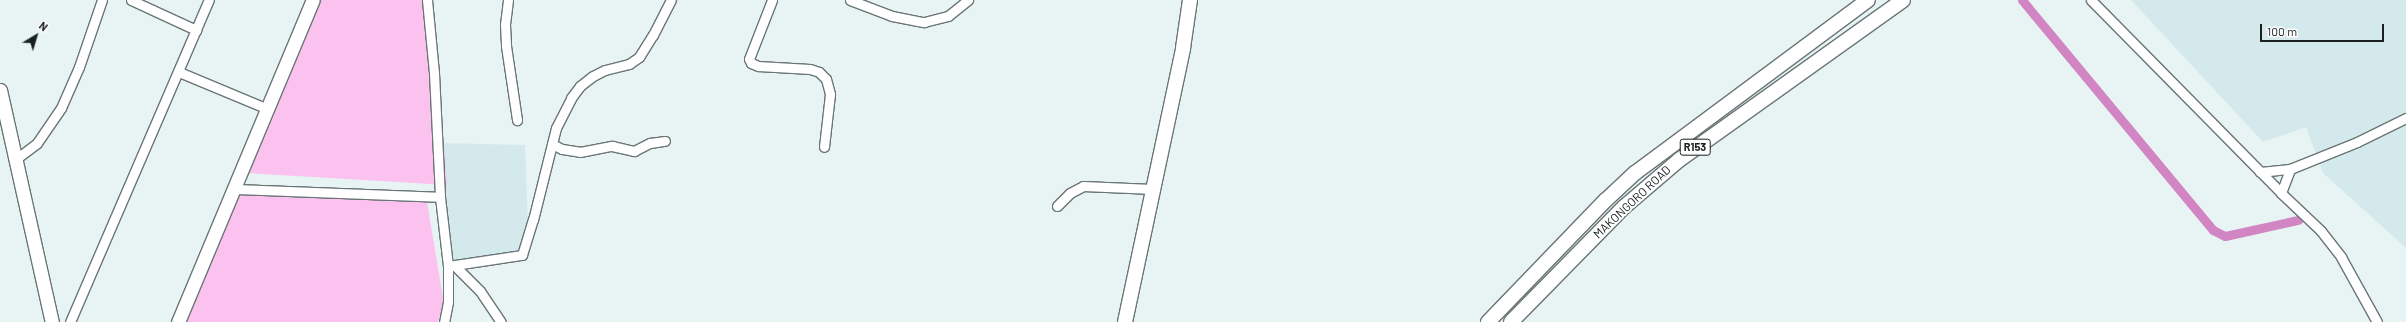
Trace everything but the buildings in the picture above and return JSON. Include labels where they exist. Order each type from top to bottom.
[{"type":"main road","points":[[1125,322],[1183,48],[1190,0]]},
{"type":"main road","name":"MAKONGORO ROAD","points":[[1488,322],[1635,172],[1868,0]]},
{"type":"main road","name":"MAKONGORO ROAD","points":[[1511,322],[1624,208],[1674,164],[1903,0]]},
{"type":"street","points":[[16,159],[37,143],[61,108],[79,67],[102,0]]},
{"type":"street","points":[[132,0],[196,30]]},
{"type":"street","points":[[70,322],[179,72],[208,0]]},
{"type":"street","points":[[178,322],[268,109],[312,0]]},
{"type":"street","points":[[427,0],[434,80],[440,197],[451,266],[448,302],[444,322]]},
{"type":"street","points":[[508,0],[506,10],[506,39],[517,120]]},
{"type":"street","points":[[451,266],[522,255],[534,220],[552,144],[563,111],[580,86],[593,76],[605,70],[629,64],[638,57],[653,35],[671,0]]},
{"type":"street","points":[[772,0],[748,58],[758,66],[810,69],[819,72],[826,79],[830,94],[824,147]]},
{"type":"street","points":[[850,0],[892,16],[924,22],[948,16],[968,0]]},
{"type":"street","points":[[2091,0],[2260,172],[2322,231],[2341,257],[2376,322]]},
{"type":"street","points":[[179,72],[268,109]]},
{"type":"street","points":[[0,90],[52,322]]},
{"type":"street","points":[[2260,172],[2290,169],[2357,142],[2406,118]]},
{"type":"street","points":[[552,144],[566,150],[580,152],[612,146],[634,151],[650,143],[665,141]]},
{"type":"street","points":[[2281,193],[2290,169]]},
{"type":"street","points":[[1057,206],[1070,193],[1083,186],[1153,189]]},
{"type":"street","points":[[234,189],[440,197]]},
{"type":"street","points":[[451,266],[480,291],[501,322]]},
{"type":"shaded area","points":[[319,0],[433,0],[447,185],[246,173]]},
{"type":"shaded area","points":[[2131,0],[2406,0],[2406,248],[2323,173],[2306,127],[2263,142]]},
{"type":"shaded area","points":[[443,143],[525,145],[529,254],[446,265]]},
{"type":"shaded area","points":[[236,185],[427,202],[444,304],[438,322],[183,322]]},
{"type":"waterway","points":[[2022,0],[2213,230],[2225,236],[2298,220]]}]
